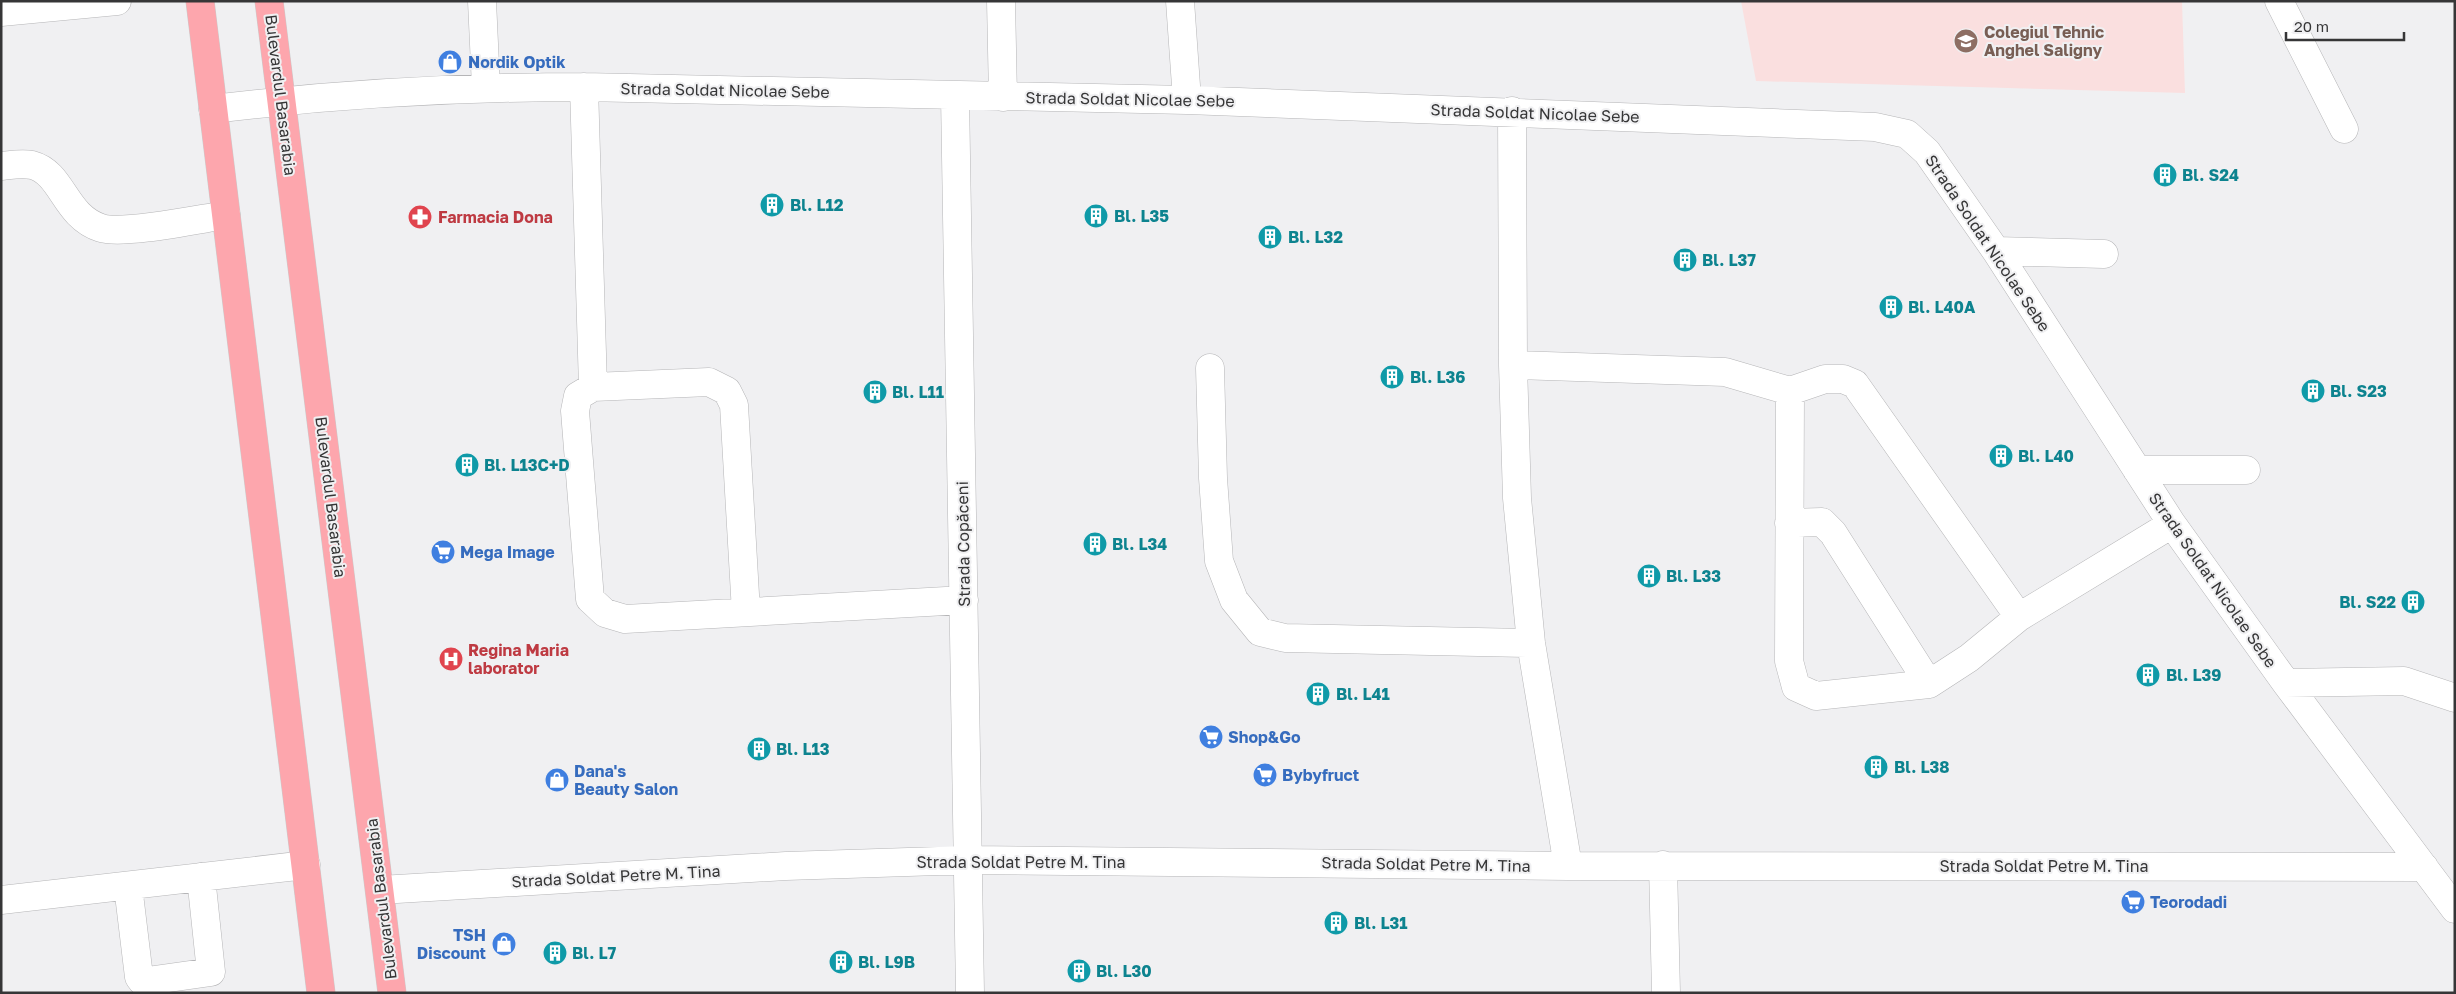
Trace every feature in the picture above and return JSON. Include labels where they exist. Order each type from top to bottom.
[{"type":"main road","points":[[200,1],[321,993]]},
{"type":"main road","name":"Bulevardul Basarabia","points":[[269,1],[392,993]]},
{"type":"street","points":[[1,12],[117,1]]},
{"type":"street","points":[[482,1],[486,87]]},
{"type":"street","points":[[1001,1],[1003,97]]},
{"type":"street","points":[[1180,1],[1187,100]]},
{"type":"street","points":[[2279,1],[2344,129]]},
{"type":"street","name":"Strada Soldat Nicolae Sebe","points":[[213,109],[282,100],[486,87],[584,87],[1187,100],[1512,111],[1876,126],[1907,134],[1927,152],[1996,251],[2172,524],[2286,682],[2424,867],[2451,898]]},
{"type":"street","points":[[584,87],[593,388]]},
{"type":"street","name":"Strada Copăceni","points":[[955,96],[970,993]]},
{"type":"street","points":[[1512,111],[1513,365],[1517,498],[1531,643],[1568,866]]},
{"type":"street","points":[[1,166],[32,165],[42,170],[53,178],[78,215],[103,229],[122,230],[226,215]]},
{"type":"street","points":[[1996,251],[2104,254]]},
{"type":"street","points":[[1513,365],[1725,372],[1790,391],[1825,379],[1843,379],[1855,384],[2019,618]]},
{"type":"street","points":[[1210,368],[1213,478],[1219,561],[1234,600],[1260,632],[1284,638],[1531,643]]},
{"type":"street","points":[[746,612],[734,405],[727,391],[709,382],[593,388],[578,396],[575,411],[590,599],[604,613],[625,619],[964,600]]},
{"type":"street","points":[[1790,391],[1790,661],[1796,687],[1816,696],[1929,684],[1969,658],[2019,618],[2172,524]]},
{"type":"street","points":[[2137,470],[2246,470]]},
{"type":"street","points":[[1789,523],[1822,522],[1832,533],[1929,684]]},
{"type":"street","points":[[2286,682],[2404,680],[2455,698]]},
{"type":"street","name":"Strada Soldat Petre M. Tina","points":[[380,890],[786,866],[969,860],[1568,866],[2424,867]]},
{"type":"street","points":[[1,900],[306,865]]},
{"type":"street","points":[[1663,866],[1666,993]]},
{"type":"street","points":[[128,886],[139,977],[142,981],[147,981],[211,972],[201,877]]},
{"type":"shaded area","name":"Colegiul Tehnic Anghel Saligny","points":[[1741,1],[2182,1],[2185,93],[1756,81]]},
{"type":"place","name":"Colegiul Tehnic Anghel Saligny","points":[[1966,41]]},
{"type":"place","name":"Nordik Optik","points":[[450,62]]},
{"type":"place","name":"Bl. S24","points":[[2165,175]]},
{"type":"place","name":"Bl. L12","points":[[772,205]]},
{"type":"place","name":"Bl. L35","points":[[1096,216]]},
{"type":"place","name":"Farmacia Dona","points":[[420,217]]},
{"type":"place","name":"Bl. L32","points":[[1270,237]]},
{"type":"place","name":"Bl. L37","points":[[1685,260]]},
{"type":"place","name":"Bl. L40A","points":[[1891,307]]},
{"type":"place","name":"Bl. L36","points":[[1392,377]]},
{"type":"place","name":"Bl. S23","points":[[2313,391]]},
{"type":"place","name":"Bl. L11","points":[[875,392]]},
{"type":"place","name":"Bl. L40","points":[[2001,456]]},
{"type":"place","name":"Bl. L13C+D","points":[[467,465]]},
{"type":"place","name":"Bl. L34","points":[[1095,544]]},
{"type":"place","name":"Mega Image","points":[[443,552]]},
{"type":"place","name":"Bl. L33","points":[[1649,576]]},
{"type":"place","name":"Bl. S22","points":[[2413,602]]},
{"type":"place","name":"Regina Maria laborator","points":[[451,659]]},
{"type":"place","name":"Bl. L39","points":[[2148,675]]},
{"type":"place","name":"Bl. L41","points":[[1318,694]]},
{"type":"place","name":"Shop&Go","points":[[1211,737]]},
{"type":"place","name":"Bl. L13","points":[[759,749]]},
{"type":"place","name":"Bl. L38","points":[[1876,767]]},
{"type":"place","name":"Bybyfruct","points":[[1265,775]]},
{"type":"place","name":"Dana's Beauty Salon","points":[[557,780]]},
{"type":"place","name":"Teorodadi","points":[[2133,902]]},
{"type":"place","name":"Bl. L31","points":[[1336,923]]},
{"type":"place","name":"TSH Discount","points":[[504,944]]},
{"type":"place","name":"Bl. L7","points":[[555,953]]},
{"type":"place","name":"Bl. L9B","points":[[841,962]]},
{"type":"place","name":"Bl. L30","points":[[1079,971]]}]
